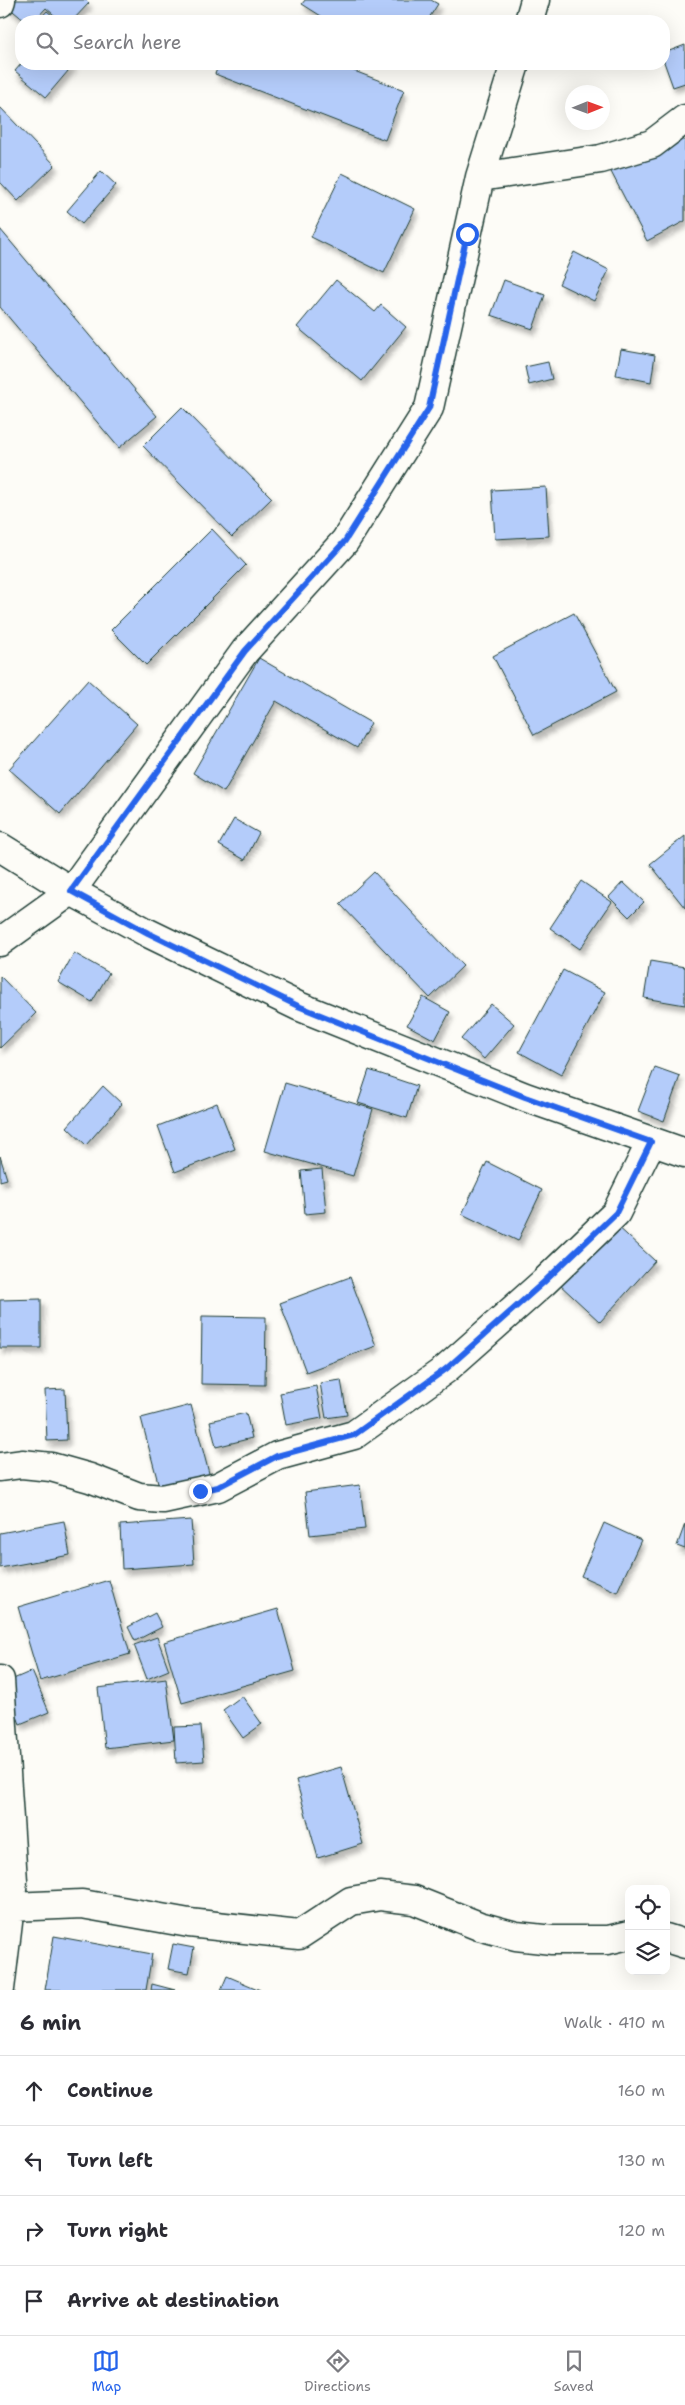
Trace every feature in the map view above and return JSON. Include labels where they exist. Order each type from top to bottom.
[{"type":"street","points":[[530,15],[535,0]]},
{"type":"street","points":[[0,942],[71,891],[245,651],[345,541],[429,408],[480,177],[513,70]]},
{"type":"street","points":[[480,177],[600,159],[652,144],[685,119]]},
{"type":"street","points":[[0,847],[71,891],[148,933],[298,1006],[525,1097],[685,1153]]},
{"type":"street","points":[[0,1467],[22,1464],[50,1467],[90,1478],[138,1497],[163,1499],[218,1487],[277,1456],[354,1435],[446,1369],[544,1282],[616,1213],[651,1142]]},
{"type":"street","points":[[0,1680],[13,1881],[0,1989]]},
{"type":"street","points":[[11,1907],[82,1904],[189,1923],[299,1935],[351,1901],[380,1896],[414,1900],[479,1926],[516,1936],[552,1940],[608,1940],[625,1936]]},
{"type":"street","points":[[670,1939],[685,1944]]},
{"type":"building","points":[[3,0],[86,0],[89,3],[78,15],[54,15],[46,8],[40,15],[18,15],[2,2]]},
{"type":"building","points":[[305,0],[431,0],[438,4],[431,15],[319,15],[302,4]]},
{"type":"building","points":[[47,11],[52,15],[43,15]]},
{"type":"building","points":[[685,45],[685,83],[673,87],[667,70],[670,70],[670,51]]},
{"type":"building","points":[[16,70],[69,70],[46,97]]},
{"type":"building","points":[[217,70],[352,70],[404,90],[385,140],[215,74]]},
{"type":"building","points":[[0,107],[55,165],[18,201],[0,182]]},
{"type":"building","points":[[679,131],[685,142],[685,221],[647,241],[609,168]]},
{"type":"building","points":[[101,171],[116,185],[82,224],[67,211]]},
{"type":"building","points":[[342,173],[415,209],[384,273],[311,237]]},
{"type":"building","points":[[0,229],[157,416],[119,448],[0,307]]},
{"type":"building","points":[[574,252],[609,270],[594,301],[559,284]]},
{"type":"building","points":[[336,280],[375,312],[381,305],[406,327],[362,381],[297,327]]},
{"type":"building","points":[[504,280],[545,295],[533,329],[491,315]]},
{"type":"building","points":[[621,349],[655,355],[651,382],[616,375]]},
{"type":"building","points":[[548,362],[552,379],[529,385],[525,367]]},
{"type":"building","points":[[182,407],[272,498],[232,537],[143,446]]},
{"type":"building","points":[[546,487],[549,536],[495,539],[492,490]]},
{"type":"building","points":[[212,529],[246,565],[146,665],[111,630]]},
{"type":"building","points":[[574,613],[616,692],[534,735],[493,656]]},
{"type":"building","points":[[259,658],[371,723],[357,748],[276,701],[224,792],[193,773]]},
{"type":"building","points":[[88,680],[137,724],[60,814],[9,769]]},
{"type":"building","points":[[234,819],[259,833],[245,860],[219,845]]},
{"type":"building","points":[[685,836],[685,908],[650,864]]},
{"type":"building","points":[[374,872],[463,966],[430,998],[340,904]]},
{"type":"building","points":[[581,881],[612,902],[580,949],[550,928]]},
{"type":"building","points":[[623,882],[644,902],[629,917],[609,897]]},
{"type":"building","points":[[74,953],[109,973],[92,1002],[58,982]]},
{"type":"building","points":[[650,961],[685,967],[685,1005],[644,998]]},
{"type":"building","points":[[563,970],[605,992],[561,1075],[519,1052]]},
{"type":"building","points":[[0,976],[36,1013],[0,1048]]},
{"type":"building","points":[[423,997],[450,1012],[435,1040],[407,1025]]},
{"type":"building","points":[[491,1004],[514,1024],[484,1059],[461,1039]]},
{"type":"building","points":[[655,1067],[680,1076],[664,1121],[638,1111]]},
{"type":"building","points":[[369,1070],[417,1086],[407,1118],[358,1103]]},
{"type":"building","points":[[285,1083],[373,1109],[353,1176],[265,1151]]},
{"type":"building","points":[[103,1086],[122,1104],[86,1145],[67,1127]]},
{"type":"building","points":[[217,1103],[235,1149],[175,1172],[158,1126]]},
{"type":"building","points":[[0,1156],[7,1179],[0,1181]]},
{"type":"building","points":[[487,1162],[542,1190],[518,1241],[462,1214]]},
{"type":"building","points":[[322,1169],[326,1212],[305,1214],[301,1171]]},
{"type":"building","points":[[614,1223],[655,1261],[600,1322],[559,1284]]},
{"type":"building","points":[[350,1277],[376,1346],[306,1372],[280,1303]]},
{"type":"building","points":[[41,1299],[41,1348],[0,1348],[0,1300]]},
{"type":"building","points":[[202,1316],[266,1317],[265,1385],[201,1384]]},
{"type":"building","points":[[341,1380],[347,1415],[326,1418],[320,1383]]},
{"type":"building","points":[[316,1386],[322,1418],[286,1425],[280,1393]]},
{"type":"building","points":[[65,1389],[67,1440],[47,1441],[45,1390]]},
{"type":"building","points":[[191,1405],[210,1477],[160,1490],[141,1418]]},
{"type":"building","points":[[246,1413],[252,1438],[216,1447],[210,1421]]},
{"type":"building","points":[[360,1485],[365,1529],[310,1535],[305,1492]]},
{"type":"building","points":[[191,1520],[194,1564],[122,1569],[120,1525]]},
{"type":"building","points":[[64,1521],[70,1555],[0,1568],[0,1533]]},
{"type":"building","points":[[604,1523],[641,1540],[617,1592],[581,1576]]},
{"type":"building","points":[[685,1524],[685,1549],[677,1546]]},
{"type":"building","points":[[109,1580],[130,1654],[40,1681],[18,1607]]},
{"type":"building","points":[[278,1609],[295,1671],[182,1703],[164,1642]]},
{"type":"building","points":[[155,1613],[162,1627],[135,1641],[128,1627]]},
{"type":"building","points":[[157,1637],[169,1670],[147,1679],[134,1645]]},
{"type":"building","points":[[32,1671],[49,1712],[20,1724],[4,1683]]},
{"type":"building","points":[[166,1679],[174,1740],[105,1748],[98,1688]]},
{"type":"building","points":[[242,1696],[262,1724],[243,1738],[223,1710]]},
{"type":"building","points":[[201,1726],[204,1761],[176,1763],[174,1727]]},
{"type":"building","points":[[341,1767],[363,1844],[318,1858],[296,1780]]},
{"type":"building","points":[[54,1936],[152,1954],[146,1990],[45,1990]]},
{"type":"building","points":[[173,1944],[194,1948],[189,1973],[168,1969]]},
{"type":"building","points":[[227,1976],[260,1990],[221,1990]]},
{"type":"building","points":[[152,1984],[175,1990],[151,1990]]},
{"type":"route","points":[[200,1491],[218,1487],[277,1456],[354,1435],[446,1369],[544,1282],[616,1213],[651,1142],[525,1097],[298,1006],[148,933],[71,891],[245,651],[345,541],[429,408],[467,234]]}]
